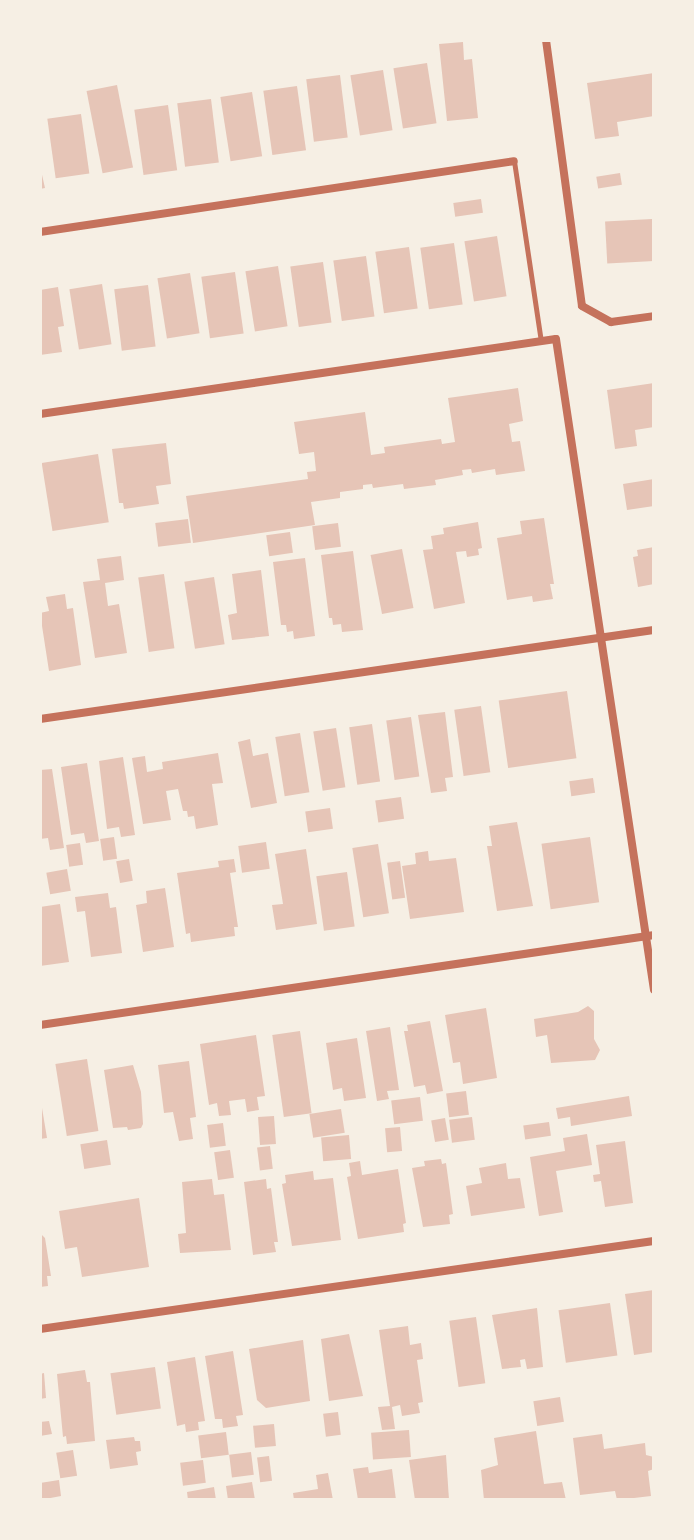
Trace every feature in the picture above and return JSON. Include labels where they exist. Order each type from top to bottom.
[{"type":"street","points":[[546,40],[582,306],[611,322],[654,316]]},
{"type":"street","points":[[40,232],[514,161]]},
{"type":"street","points":[[40,414],[556,339],[600,638],[650,935],[654,990]]},
{"type":"street","points":[[40,719],[654,630]]},
{"type":"street","points":[[40,1025],[650,935]]},
{"type":"street","points":[[40,1329],[654,1241]]},
{"type":"lane","points":[[514,161],[541,341]]},
{"type":"building","points":[[463,42],[464,60],[472,59],[478,118],[447,121],[439,44]]},
{"type":"building","points":[[427,63],[437,123],[403,129],[393,68]]},
{"type":"building","points":[[383,70],[393,130],[360,135],[350,75]]},
{"type":"building","points":[[654,73],[654,116],[617,122],[619,136],[595,139],[587,83]]},
{"type":"building","points":[[340,75],[348,138],[314,142],[306,79]]},
{"type":"building","points":[[117,85],[133,167],[103,173],[87,91]]},
{"type":"building","points":[[297,86],[306,150],[272,155],[263,91]]},
{"type":"building","points":[[252,92],[262,156],[231,161],[220,97]]},
{"type":"building","points":[[211,99],[219,163],[185,167],[177,103]]},
{"type":"building","points":[[168,105],[177,170],[144,175],[134,110]]},
{"type":"building","points":[[81,114],[89,173],[56,178],[47,119]]},
{"type":"building","points":[[40,166],[45,188],[40,189]]},
{"type":"building","points":[[620,173],[622,185],[598,189],[596,177]]},
{"type":"building","points":[[481,199],[483,213],[455,217],[453,203]]},
{"type":"building","points":[[652,219],[654,261],[607,263],[605,221]]},
{"type":"building","points":[[497,236],[507,296],[474,301],[464,241]]},
{"type":"building","points":[[454,243],[463,304],[429,309],[420,248]]},
{"type":"building","points":[[409,247],[418,308],[384,313],[375,252]]},
{"type":"building","points":[[366,256],[374,316],[342,321],[333,261]]},
{"type":"building","points":[[323,262],[331,322],[299,327],[290,267]]},
{"type":"building","points":[[278,266],[288,326],[255,331],[245,271]]},
{"type":"building","points":[[235,272],[244,333],[210,338],[201,277]]},
{"type":"building","points":[[190,273],[200,333],[167,338],[157,278]]},
{"type":"building","points":[[102,284],[112,344],[79,349],[69,289]]},
{"type":"building","points":[[148,285],[156,347],[122,351],[114,289]]},
{"type":"building","points":[[58,287],[64,326],[58,327],[62,352],[40,355],[40,290]]},
{"type":"building","points":[[654,383],[654,427],[635,430],[637,446],[615,449],[607,390]]},
{"type":"building","points":[[518,388],[523,421],[509,424],[512,442],[520,441],[525,471],[496,475],[495,469],[472,473],[471,469],[462,470],[463,475],[435,480],[436,485],[404,489],[403,484],[373,488],[372,484],[363,485],[363,489],[340,492],[340,498],[311,502],[315,525],[193,543],[186,496],[308,479],[307,472],[316,471],[314,452],[299,454],[294,422],[365,412],[371,455],[385,453],[384,447],[441,439],[442,444],[455,442],[448,398]]},
{"type":"building","points":[[166,443],[171,484],[156,486],[159,504],[124,509],[123,503],[119,503],[112,449]]},
{"type":"building","points":[[98,454],[109,522],[52,531],[42,463]]},
{"type":"building","points":[[654,479],[654,506],[627,510],[623,484]]},
{"type":"building","points":[[544,518],[554,584],[550,584],[553,599],[533,602],[532,596],[507,600],[497,538],[522,534],[520,521]]},
{"type":"building","points":[[188,519],[191,543],[158,547],[155,523]]},
{"type":"building","points":[[478,522],[482,548],[478,549],[479,555],[467,557],[466,551],[456,552],[465,603],[434,609],[423,550],[433,549],[431,536],[444,534],[443,528]]},
{"type":"building","points":[[338,523],[341,547],[315,550],[312,526]]},
{"type":"building","points":[[290,532],[293,553],[269,556],[266,535]]},
{"type":"building","points":[[654,547],[654,584],[638,587],[633,557],[638,556],[637,550]]},
{"type":"building","points":[[402,549],[413,608],[382,614],[371,555]]},
{"type":"building","points":[[353,551],[363,630],[342,632],[341,624],[333,625],[332,618],[329,618],[321,555]]},
{"type":"building","points":[[121,556],[124,580],[105,583],[108,606],[119,604],[127,653],[95,658],[83,582],[100,580],[97,559]]},
{"type":"building","points":[[305,558],[315,636],[294,639],[293,631],[287,632],[286,625],[281,625],[273,562]]},
{"type":"building","points":[[261,570],[269,636],[232,640],[228,615],[237,613],[232,574]]},
{"type":"building","points":[[164,574],[174,648],[149,652],[138,578]]},
{"type":"building","points":[[214,577],[225,644],[195,649],[184,582]]},
{"type":"building","points":[[65,594],[67,609],[73,608],[81,665],[49,671],[40,613],[49,611],[46,597]]},
{"type":"building","points":[[567,691],[576,758],[508,768],[499,701]]},
{"type":"building","points":[[481,706],[490,772],[464,776],[454,710]]},
{"type":"building","points":[[445,712],[453,777],[445,778],[447,791],[431,793],[418,715]]},
{"type":"building","points":[[411,717],[419,776],[395,780],[386,720]]},
{"type":"building","points":[[372,724],[380,781],[357,785],[349,727]]},
{"type":"building","points":[[336,728],[345,787],[323,791],[313,732]]},
{"type":"building","points":[[300,733],[309,792],[285,796],[275,737]]},
{"type":"building","points":[[250,739],[253,756],[268,753],[277,803],[251,808],[238,742]]},
{"type":"building","points":[[218,753],[223,783],[212,784],[218,825],[196,829],[194,816],[188,817],[187,811],[183,811],[178,789],[166,791],[171,820],[143,824],[132,758],[145,756],[147,772],[163,769],[162,762]]},
{"type":"building","points":[[123,757],[135,835],[121,837],[119,827],[107,829],[99,761]]},
{"type":"building","points":[[87,763],[99,841],[86,843],[84,833],[71,835],[61,767]]},
{"type":"building","points":[[52,769],[64,848],[50,850],[48,838],[40,839],[40,770]]},
{"type":"building","points":[[593,778],[595,793],[571,796],[569,781]]},
{"type":"building","points":[[401,797],[404,819],[378,822],[375,801]]},
{"type":"building","points":[[330,808],[333,829],[308,832],[305,811]]},
{"type":"building","points":[[517,822],[533,906],[497,911],[487,846],[492,846],[489,826]]},
{"type":"building","points":[[114,837],[117,859],[103,861],[100,839]]},
{"type":"building","points":[[590,837],[599,902],[551,909],[541,844]]},
{"type":"building","points":[[266,842],[270,869],[242,873],[238,846]]},
{"type":"building","points":[[80,843],[83,865],[69,867],[66,845]]},
{"type":"building","points":[[378,844],[389,913],[363,917],[352,848]]},
{"type":"building","points":[[306,849],[317,924],[276,930],[272,905],[283,904],[275,854]]},
{"type":"building","points":[[428,851],[429,861],[456,858],[464,912],[410,919],[402,866],[416,864],[415,853]]},
{"type":"building","points":[[129,859],[133,881],[120,883],[116,861]]},
{"type":"building","points":[[234,859],[236,872],[230,873],[238,927],[234,927],[235,936],[191,942],[190,933],[186,934],[177,873],[219,867],[218,861]]},
{"type":"building","points":[[400,861],[405,898],[392,899],[387,863]]},
{"type":"building","points":[[67,869],[71,891],[50,894],[46,873]]},
{"type":"building","points":[[347,872],[355,926],[324,931],[316,876]]},
{"type":"building","points":[[165,888],[174,947],[143,952],[136,905],[147,903],[146,891]]},
{"type":"building","points":[[108,893],[110,908],[116,907],[122,953],[91,957],[85,911],[77,912],[75,897]]},
{"type":"building","points":[[60,904],[69,962],[40,966],[40,907]]},
{"type":"building","points":[[588,1006],[594,1011],[594,1039],[600,1050],[595,1060],[551,1063],[547,1035],[536,1037],[534,1019],[578,1012]]},
{"type":"building","points":[[486,1008],[497,1078],[463,1084],[460,1062],[453,1063],[445,1015]]},
{"type":"building","points":[[430,1021],[443,1091],[427,1094],[425,1085],[414,1087],[404,1031],[408,1031],[407,1025]]},
{"type":"building","points":[[390,1027],[399,1090],[387,1091],[389,1099],[377,1101],[366,1031]]},
{"type":"building","points":[[300,1031],[312,1113],[284,1117],[272,1035]]},
{"type":"building","points":[[256,1035],[265,1096],[257,1097],[259,1110],[247,1112],[245,1099],[229,1101],[231,1115],[219,1116],[217,1103],[209,1105],[200,1044]]},
{"type":"building","points":[[357,1038],[366,1098],[344,1101],[342,1088],[333,1090],[326,1043]]},
{"type":"building","points":[[87,1059],[98,1131],[67,1136],[55,1064]]},
{"type":"building","points":[[189,1061],[196,1117],[190,1118],[193,1139],[179,1141],[173,1112],[164,1113],[158,1065]]},
{"type":"building","points":[[133,1065],[141,1092],[143,1124],[141,1128],[128,1130],[127,1127],[113,1128],[104,1070]]},
{"type":"building","points":[[466,1091],[469,1115],[449,1117],[446,1093]]},
{"type":"building","points":[[40,1096],[47,1138],[40,1139]]},
{"type":"building","points":[[629,1096],[632,1116],[571,1126],[570,1117],[558,1119],[556,1108]]},
{"type":"building","points":[[420,1097],[423,1121],[394,1124],[391,1101]]},
{"type":"building","points":[[341,1109],[345,1133],[313,1138],[309,1114]]},
{"type":"building","points":[[274,1116],[276,1144],[260,1145],[258,1117]]},
{"type":"building","points":[[472,1117],[475,1140],[452,1143],[449,1120]]},
{"type":"building","points":[[445,1118],[449,1140],[435,1142],[431,1120]]},
{"type":"building","points":[[549,1122],[551,1136],[525,1139],[523,1126]]},
{"type":"building","points":[[223,1123],[226,1146],[210,1148],[207,1125]]},
{"type":"building","points":[[400,1127],[402,1151],[387,1152],[385,1128]]},
{"type":"building","points":[[587,1134],[592,1165],[556,1171],[563,1212],[539,1216],[530,1157],[565,1151],[563,1138]]},
{"type":"building","points":[[349,1135],[351,1159],[323,1161],[321,1137]]},
{"type":"building","points":[[107,1140],[111,1165],[84,1169],[80,1144]]},
{"type":"building","points":[[625,1141],[633,1203],[605,1207],[601,1181],[594,1182],[593,1175],[600,1174],[596,1145]]},
{"type":"building","points":[[270,1146],[273,1169],[260,1170],[257,1148]]},
{"type":"building","points":[[230,1150],[234,1178],[218,1180],[214,1152]]},
{"type":"building","points":[[441,1159],[442,1164],[446,1163],[453,1214],[449,1215],[450,1224],[423,1227],[412,1168],[425,1166],[424,1161]]},
{"type":"building","points":[[360,1161],[362,1175],[398,1169],[406,1223],[403,1224],[404,1232],[358,1239],[347,1177],[351,1176],[349,1163]]},
{"type":"building","points":[[506,1163],[508,1179],[520,1178],[525,1208],[471,1216],[466,1186],[482,1183],[479,1168]]},
{"type":"building","points":[[313,1171],[314,1180],[333,1178],[341,1240],[292,1246],[282,1184],[286,1183],[285,1175]]},
{"type":"building","points":[[212,1179],[214,1195],[224,1194],[231,1250],[180,1253],[178,1234],[186,1233],[182,1182]]},
{"type":"building","points":[[266,1179],[267,1189],[271,1188],[278,1242],[274,1242],[276,1252],[253,1255],[244,1182]]},
{"type":"building","points":[[139,1198],[149,1267],[82,1277],[77,1247],[65,1249],[59,1211]]},
{"type":"building","points":[[40,1233],[45,1238],[51,1276],[47,1276],[48,1286],[40,1287]]},
{"type":"building","points":[[654,1290],[654,1352],[634,1355],[625,1294]]},
{"type":"building","points":[[610,1303],[617,1355],[566,1363],[559,1310]]},
{"type":"building","points":[[537,1308],[543,1367],[527,1369],[525,1359],[520,1360],[521,1367],[502,1369],[492,1315]]},
{"type":"building","points":[[476,1317],[485,1383],[459,1387],[449,1321]]},
{"type":"building","points":[[408,1326],[410,1345],[421,1343],[423,1359],[417,1360],[423,1402],[418,1403],[420,1413],[402,1416],[400,1405],[392,1407],[395,1429],[382,1430],[378,1407],[390,1406],[379,1330]]},
{"type":"building","points":[[349,1334],[363,1396],[329,1401],[321,1339]]},
{"type":"building","points":[[303,1340],[310,1401],[266,1408],[257,1400],[249,1349]]},
{"type":"building","points":[[233,1351],[243,1415],[236,1416],[238,1426],[223,1428],[222,1419],[215,1419],[205,1356]]},
{"type":"building","points":[[195,1357],[205,1421],[198,1422],[199,1430],[186,1432],[185,1424],[177,1426],[167,1362]]},
{"type":"building","points":[[155,1367],[161,1409],[116,1415],[110,1373]]},
{"type":"building","points":[[85,1370],[87,1382],[90,1382],[95,1441],[67,1444],[66,1436],[63,1437],[57,1374]]},
{"type":"building","points":[[44,1373],[46,1398],[40,1399],[40,1374]]},
{"type":"building","points":[[560,1397],[564,1422],[537,1426],[533,1401]]},
{"type":"building","points":[[338,1412],[341,1435],[326,1437],[323,1414]]},
{"type":"building","points":[[49,1421],[52,1434],[40,1436],[40,1422]]},
{"type":"building","points":[[274,1424],[276,1446],[255,1448],[253,1426]]},
{"type":"building","points":[[409,1430],[411,1457],[373,1460],[371,1433]]},
{"type":"building","points":[[536,1431],[544,1484],[562,1482],[566,1500],[484,1500],[481,1470],[498,1465],[494,1438]]},
{"type":"building","points":[[226,1432],[229,1455],[201,1458],[198,1435]]},
{"type":"building","points":[[602,1434],[604,1449],[645,1443],[646,1455],[654,1457],[654,1469],[648,1471],[651,1496],[617,1500],[615,1491],[580,1495],[573,1438]]},
{"type":"building","points":[[134,1437],[135,1441],[140,1441],[141,1451],[136,1452],[138,1465],[110,1469],[106,1440]]},
{"type":"building","points":[[73,1450],[77,1476],[60,1478],[56,1453]]},
{"type":"building","points":[[251,1452],[254,1475],[232,1478],[229,1455]]},
{"type":"building","points":[[446,1455],[449,1500],[415,1500],[409,1460]]},
{"type":"building","points":[[269,1456],[272,1481],[260,1482],[257,1457]]},
{"type":"building","points":[[203,1460],[206,1483],[183,1486],[180,1463]]},
{"type":"building","points":[[368,1467],[369,1473],[392,1469],[396,1500],[358,1500],[353,1469]]},
{"type":"building","points":[[328,1473],[333,1500],[294,1500],[293,1493],[318,1489],[316,1475]]},
{"type":"building","points":[[59,1480],[61,1496],[40,1500],[40,1483]]},
{"type":"building","points":[[252,1482],[255,1500],[228,1500],[226,1486]]},
{"type":"building","points":[[214,1487],[216,1500],[188,1500],[187,1492]]}]
